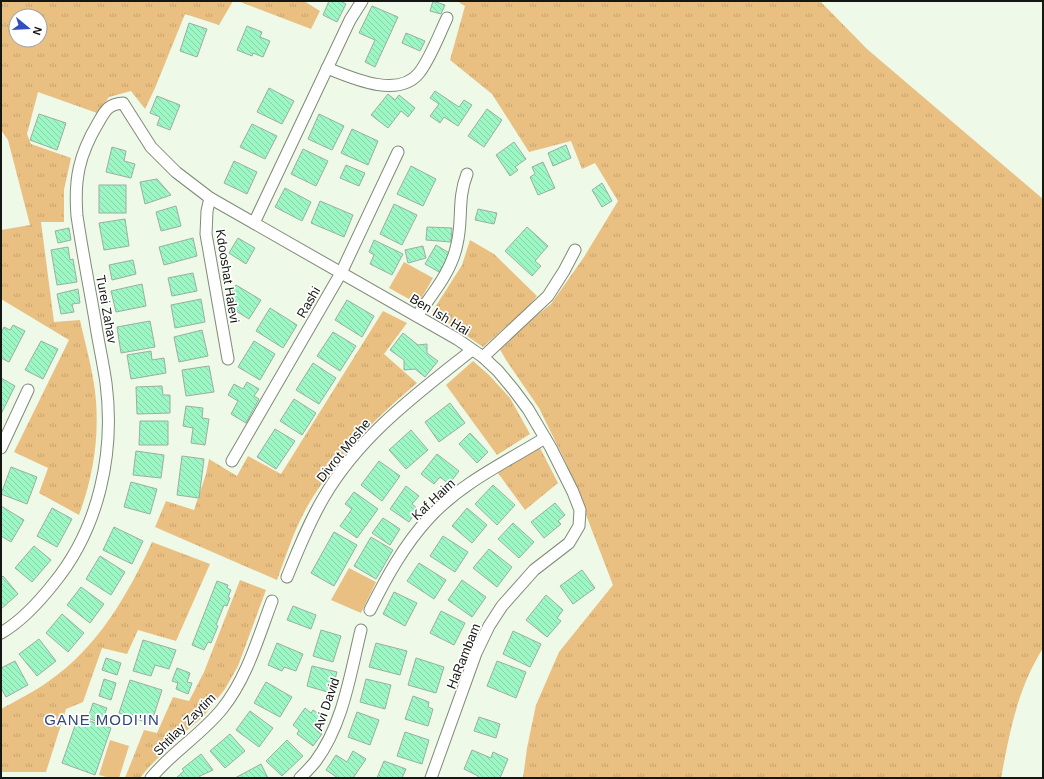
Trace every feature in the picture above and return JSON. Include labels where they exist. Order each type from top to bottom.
[{"type":"street","points":[[254,223],[350,20],[362,1]]},
{"type":"street","points":[[327,68],[357,80],[380,85],[393,86],[408,82],[419,74],[447,18]]},
{"type":"street","name":"Turei Zahav","points":[[1,633],[8,629],[46,594],[61,575],[78,550],[86,533],[101,488],[105,464],[107,436],[106,384],[76,216],[76,197],[81,158],[89,139],[106,110],[114,104],[123,103],[151,147],[176,172],[210,198]]},
{"type":"street","name":"Rashi","points":[[232,461],[341,273],[398,152]]},
{"type":"street","points":[[417,316],[443,277],[454,256],[458,243],[461,194],[467,174]]},
{"type":"street","name":"Ben Ish Hai","points":[[210,198],[457,339],[483,357],[498,371],[513,389],[528,409],[552,448],[578,504],[580,510],[579,526]]},
{"type":"street","name":"Kdooshat Halevi","points":[[210,198],[207,211],[206,234],[228,359]]},
{"type":"street","points":[[483,357],[548,296],[575,250]]},
{"type":"street","name":"Divrot Moshe","points":[[287,577],[308,527],[324,496],[360,447],[407,402],[472,350]]},
{"type":"street","points":[[1,448],[28,390]]},
{"type":"street","name":"Kaf Haim","points":[[370,610],[397,561],[410,541],[430,517],[449,500],[472,483],[545,438]]},
{"type":"street","name":"HaRambam","points":[[431,778],[476,653],[489,626],[502,606],[517,588],[534,570],[569,543],[579,526]]},
{"type":"street","name":"Shtilay Zaytim","points":[[151,778],[222,710],[247,668],[272,601]]},
{"type":"street","name":"Avi David","points":[[300,778],[314,763],[328,741],[338,720],[361,630]]},
{"type":"green space","points":[[1,1],[233,1],[219,25],[185,14],[145,109],[131,91],[109,97],[97,113],[38,92],[27,134],[31,144],[71,158],[64,190],[64,222],[41,222],[54,322],[80,320],[95,391],[97,422],[94,454],[89,485],[79,515],[39,493],[48,468],[14,452],[69,340],[1,299],[1,230],[30,225],[8,140],[1,130]]},
{"type":"green space","points":[[238,1],[304,1],[320,11],[311,29]]},
{"type":"green space","points":[[457,1],[820,1],[867,49],[1043,199],[1043,648],[1034,664],[1021,695],[1011,727],[1001,778],[523,778],[527,748],[536,705],[559,652],[613,585],[566,463],[539,408],[498,346],[551,304],[584,257],[618,201],[595,163],[582,169],[571,141],[529,152],[492,94],[450,60],[465,6]]},
{"type":"green space","points":[[470,240],[494,254],[537,296],[528,307],[483,347],[432,312],[462,265]]},
{"type":"green space","points":[[404,262],[433,278],[418,304],[389,288]]},
{"type":"green space","points":[[383,311],[407,323],[384,354],[417,383],[371,425],[330,472],[302,516],[290,543],[277,580],[155,527],[166,501],[194,510],[206,474],[209,459],[237,476],[248,456],[281,474]]},
{"type":"green space","points":[[473,361],[489,375],[510,398],[530,434],[497,455],[446,385]]},
{"type":"green space","points":[[540,448],[558,483],[525,510],[498,473]]},
{"type":"green space","points":[[152,542],[210,564],[176,641],[138,630],[127,654],[102,648],[83,702],[66,709],[46,772],[1,772],[1,709],[43,685],[66,668],[82,653],[110,619],[122,601]]},
{"type":"green space","points":[[349,568],[376,582],[361,613],[331,600]]},
{"type":"green space","points":[[240,580],[266,590],[238,666],[225,689],[203,717],[179,737],[140,778],[125,778],[144,730],[157,733],[173,697],[189,701],[204,672]]},
{"type":"green space","points":[[110,740],[129,746],[119,778],[110,778],[99,775]]},
{"type":"building","points":[[329,1],[340,1],[346,4],[337,22],[323,15]]},
{"type":"building","points":[[433,1],[445,5],[441,14],[430,11]]},
{"type":"building","points":[[372,6],[398,17],[375,67],[365,62],[375,40],[359,33]]},
{"type":"building","points":[[189,23],[207,29],[197,57],[180,51]]},
{"type":"building","points":[[247,26],[262,32],[260,37],[270,41],[263,57],[253,53],[252,56],[237,50]]},
{"type":"building","points":[[406,33],[425,41],[420,51],[402,43]]},
{"type":"building","points":[[269,88],[294,101],[282,124],[257,112]]},
{"type":"building","points":[[435,91],[459,107],[464,100],[472,105],[458,126],[444,117],[440,123],[430,116],[439,104],[430,98]]},
{"type":"building","points":[[388,94],[395,100],[399,95],[415,108],[408,117],[401,111],[388,128],[371,115]]},
{"type":"building","points":[[157,96],[180,105],[170,130],[157,125],[160,117],[150,113]]},
{"type":"building","points":[[487,109],[502,120],[484,147],[468,136]]},
{"type":"building","points":[[39,114],[66,123],[57,150],[30,140]]},
{"type":"building","points":[[319,114],[344,126],[332,150],[308,139]]},
{"type":"building","points":[[252,124],[277,136],[265,159],[240,147]]},
{"type":"building","points":[[352,129],[378,141],[368,165],[341,153]]},
{"type":"building","points":[[514,142],[526,159],[515,167],[518,170],[510,176],[496,155]]},
{"type":"building","points":[[566,145],[571,158],[553,166],[548,153]]},
{"type":"building","points":[[112,147],[126,151],[124,161],[135,164],[131,178],[106,172]]},
{"type":"building","points":[[303,149],[328,161],[316,186],[291,174]]},
{"type":"building","points":[[234,161],[257,172],[247,194],[224,183]]},
{"type":"building","points":[[543,162],[555,188],[538,195],[530,177],[535,174],[532,167]]},
{"type":"building","points":[[346,165],[365,173],[359,186],[340,178]]},
{"type":"building","points":[[411,166],[436,179],[423,206],[397,194]]},
{"type":"building","points":[[157,179],[171,195],[145,204],[140,182]]},
{"type":"building","points":[[602,183],[612,201],[602,207],[592,190]]},
{"type":"building","points":[[99,185],[126,185],[126,213],[99,213]]},
{"type":"building","points":[[285,188],[311,202],[302,221],[275,207]]},
{"type":"building","points":[[320,201],[353,215],[344,237],[311,223]]},
{"type":"building","points":[[394,204],[417,215],[402,245],[380,234]]},
{"type":"building","points":[[176,206],[181,226],[161,231],[156,212]]},
{"type":"building","points":[[478,209],[497,213],[494,224],[475,220]]},
{"type":"building","points":[[125,219],[129,246],[104,250],[99,223]]},
{"type":"building","points":[[427,227],[452,228],[451,242],[426,240]]},
{"type":"building","points":[[527,227],[548,246],[535,261],[541,266],[532,276],[505,251]]},
{"type":"building","points":[[69,228],[71,240],[58,243],[55,231]]},
{"type":"building","points":[[193,238],[197,256],[164,265],[159,247]]},
{"type":"building","points":[[238,238],[255,248],[246,264],[229,253]]},
{"type":"building","points":[[374,240],[403,254],[392,275],[370,264],[374,255],[369,252]]},
{"type":"building","points":[[436,245],[451,254],[439,272],[425,264]]},
{"type":"building","points":[[423,246],[426,258],[408,263],[405,250]]},
{"type":"building","points":[[68,247],[70,260],[73,259],[77,282],[57,285],[51,250]]},
{"type":"building","points":[[133,260],[136,274],[112,280],[109,265]]},
{"type":"building","points":[[193,273],[197,291],[172,296],[168,278]]},
{"type":"building","points":[[142,284],[146,306],[116,312],[111,291]]},
{"type":"building","points":[[236,285],[261,300],[249,319],[231,308],[236,301],[229,296]]},
{"type":"building","points":[[78,289],[80,303],[72,304],[74,312],[61,314],[57,294]]},
{"type":"building","points":[[201,299],[205,322],[175,328],[171,305]]},
{"type":"building","points":[[347,300],[374,316],[362,337],[335,320]]},
{"type":"building","points":[[270,308],[297,325],[283,348],[256,331]]},
{"type":"building","points":[[150,321],[155,347],[121,353],[117,327]]},
{"type":"building","points":[[13,325],[25,331],[9,362],[1,358],[1,333],[4,327],[10,330]]},
{"type":"building","points":[[202,330],[208,356],[179,362],[174,337]]},
{"type":"building","points":[[333,332],[356,346],[340,371],[317,356]]},
{"type":"building","points":[[403,333],[418,345],[427,344],[427,353],[438,361],[425,377],[415,369],[404,370],[404,360],[390,350]]},
{"type":"building","points":[[41,341],[58,349],[43,379],[25,370]]},
{"type":"building","points":[[254,341],[275,354],[260,380],[238,367]]},
{"type":"building","points":[[151,351],[152,360],[164,358],[166,373],[131,379],[127,355]]},
{"type":"building","points":[[313,363],[336,378],[319,404],[296,390]]},
{"type":"building","points":[[209,366],[214,392],[186,396],[182,370]]},
{"type":"building","points":[[1,378],[15,386],[1,414]]},
{"type":"building","points":[[247,382],[259,389],[254,396],[259,399],[246,423],[231,414],[238,401],[228,395],[234,384],[243,389]]},
{"type":"building","points":[[162,386],[163,395],[170,395],[170,413],[137,414],[136,387]]},
{"type":"building","points":[[294,399],[316,413],[302,435],[280,421]]},
{"type":"building","points":[[450,403],[465,423],[439,442],[425,422]]},
{"type":"building","points":[[186,406],[203,408],[202,418],[209,419],[205,445],[191,443],[193,428],[183,426]]},
{"type":"building","points":[[140,421],[168,421],[168,445],[139,445]]},
{"type":"building","points":[[275,429],[295,441],[276,469],[257,457]]},
{"type":"building","points":[[411,430],[428,450],[406,469],[389,450]]},
{"type":"building","points":[[470,433],[488,452],[477,463],[459,444]]},
{"type":"building","points":[[136,451],[164,455],[161,478],[133,475]]},
{"type":"building","points":[[437,454],[459,471],[449,484],[440,477],[434,484],[421,474]]},
{"type":"building","points":[[182,456],[204,459],[199,498],[177,495]]},
{"type":"building","points":[[379,461],[400,476],[382,501],[361,485]]},
{"type":"building","points":[[11,467],[37,477],[27,504],[1,494]]},
{"type":"building","points":[[131,482],[157,489],[150,514],[124,507]]},
{"type":"building","points":[[493,485],[515,505],[497,525],[475,504]]},
{"type":"building","points":[[406,486],[419,496],[412,504],[418,509],[409,522],[390,509]]},
{"type":"building","points":[[354,492],[378,509],[357,538],[340,526],[352,509],[345,504]]},
{"type":"building","points":[[555,503],[565,515],[558,521],[561,524],[544,538],[531,522]]},
{"type":"building","points":[[1,506],[24,520],[11,542],[1,536]]},
{"type":"building","points":[[52,508],[72,519],[57,547],[37,536]]},
{"type":"building","points":[[467,508],[487,525],[472,543],[452,526]]},
{"type":"building","points":[[383,518],[400,529],[390,545],[372,533]]},
{"type":"building","points":[[513,523],[534,542],[519,558],[498,539]]},
{"type":"building","points":[[114,527],[143,541],[132,564],[103,550]]},
{"type":"building","points":[[334,532],[357,545],[334,586],[311,573]]},
{"type":"building","points":[[443,536],[468,552],[455,572],[430,556]]},
{"type":"building","points":[[371,537],[393,550],[376,579],[354,566]]},
{"type":"building","points":[[34,546],[51,560],[32,582],[15,568]]},
{"type":"building","points":[[489,549],[512,567],[497,587],[473,568]]},
{"type":"building","points":[[100,556],[125,572],[111,595],[86,579]]},
{"type":"building","points":[[419,563],[446,580],[434,599],[407,581]]},
{"type":"building","points":[[582,570],[595,588],[573,604],[560,586]]},
{"type":"building","points":[[3,576],[18,594],[1,609],[1,578]]},
{"type":"building","points":[[462,580],[486,597],[472,617],[448,600]]},
{"type":"building","points":[[217,581],[228,585],[227,588],[231,590],[228,597],[230,598],[227,606],[224,605],[211,643],[208,642],[204,650],[192,645]]},
{"type":"building","points":[[81,587],[104,604],[90,623],[67,605]]},
{"type":"building","points":[[394,592],[417,603],[405,626],[383,614]]},
{"type":"building","points":[[546,595],[563,610],[557,618],[561,621],[547,637],[526,620]]},
{"type":"building","points":[[293,606],[316,615],[311,629],[287,620]]},
{"type":"building","points":[[441,611],[465,623],[454,645],[430,633]]},
{"type":"building","points":[[62,614],[84,633],[68,652],[46,633]]},
{"type":"building","points":[[321,630],[341,636],[333,662],[313,656]]},
{"type":"building","points":[[513,631],[541,644],[530,667],[503,654]]},
{"type":"building","points":[[39,639],[56,661],[37,676],[19,654]]},
{"type":"building","points":[[143,640],[176,650],[169,669],[155,665],[151,676],[133,671]]},
{"type":"building","points":[[277,643],[303,654],[296,671],[284,667],[282,671],[268,665]]},
{"type":"building","points":[[376,643],[407,651],[400,675],[369,667]]},
{"type":"building","points":[[106,658],[121,663],[117,675],[102,670]]},
{"type":"building","points":[[416,658],[444,667],[436,693],[408,685]]},
{"type":"building","points":[[15,661],[28,685],[6,697],[1,688],[1,668]]},
{"type":"building","points":[[497,661],[526,672],[516,698],[487,686]]},
{"type":"building","points":[[312,666],[337,672],[331,693],[307,686]]},
{"type":"building","points":[[177,668],[190,673],[187,682],[192,683],[188,694],[176,689],[178,683],[172,681]]},
{"type":"building","points":[[104,679],[116,683],[111,700],[99,696]]},
{"type":"building","points":[[366,679],[391,685],[385,709],[360,702]]},
{"type":"building","points":[[130,680],[162,690],[151,724],[119,713]]},
{"type":"building","points":[[266,682],[292,697],[280,717],[254,703]]},
{"type":"building","points":[[413,696],[429,702],[428,707],[433,709],[428,726],[405,719]]},
{"type":"building","points":[[93,703],[107,708],[101,723],[88,718]]},
{"type":"building","points":[[305,708],[311,713],[313,710],[323,717],[315,729],[322,734],[313,746],[297,734],[299,730],[293,725]]},
{"type":"building","points":[[250,711],[273,728],[259,747],[236,730]]},
{"type":"building","points":[[357,712],[379,720],[370,745],[348,737]]},
{"type":"building","points":[[78,717],[111,728],[95,775],[62,763]]},
{"type":"building","points":[[479,717],[500,724],[496,738],[474,731]]},
{"type":"building","points":[[405,732],[429,740],[422,764],[397,756]]},
{"type":"building","points":[[230,734],[245,751],[225,768],[210,751]]},
{"type":"building","points":[[287,740],[303,756],[282,776],[266,761]]},
{"type":"building","points":[[472,750],[491,758],[493,752],[508,759],[500,778],[478,778],[478,776],[464,769]]},
{"type":"building","points":[[353,751],[366,759],[353,778],[338,778],[326,770],[336,755],[347,762]]},
{"type":"building","points":[[201,754],[213,770],[200,776],[199,778],[176,778],[184,771],[182,769]]},
{"type":"building","points":[[384,761],[406,769],[402,778],[377,778]]},
{"type":"building","points":[[261,764],[268,778],[235,778]]},
{"type":"district","name":"GANE MODI'IN","points":[[102,720]]}]
